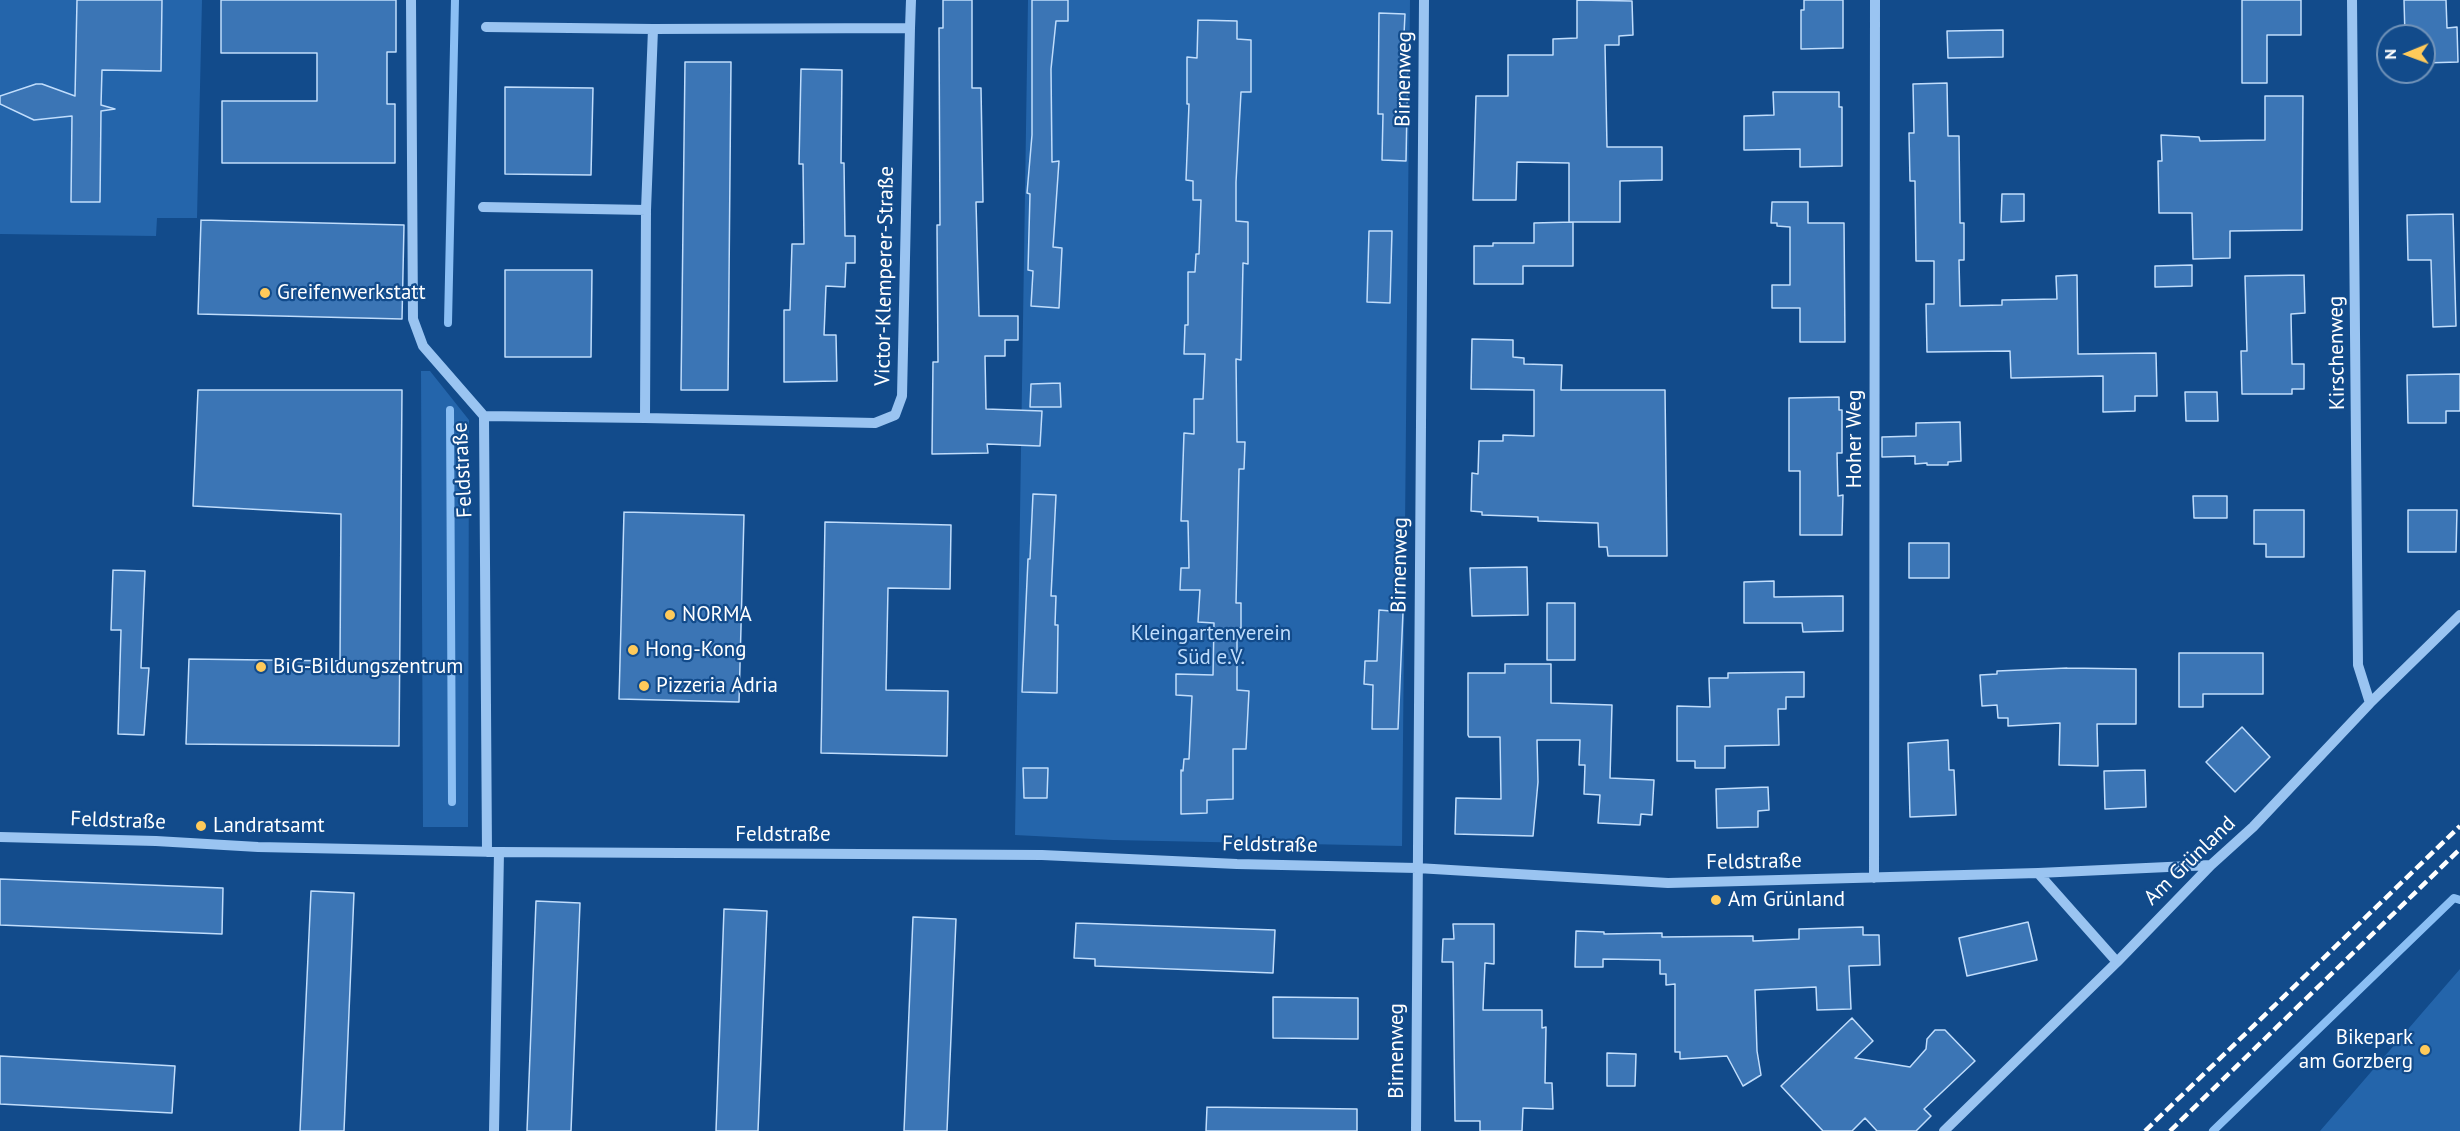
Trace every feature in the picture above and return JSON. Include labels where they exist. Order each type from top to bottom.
[{"type":"street","name":"Feldstraße","points":[[411,0],[413,319],[423,346],[484,416],[487,852]]},
{"type":"street","name":"Victor-Klemperer-Straße","points":[[484,416],[875,423],[895,415],[902,396],[911,0]]},
{"type":"street","name":"Birnenweg","points":[[1416,1131],[1424,0]]},
{"type":"street","name":"Hoher Weg","points":[[1874,878],[1875,0]]},
{"type":"street","name":"Kirschenweg","points":[[2352,0],[2358,665],[2370,703]]},
{"type":"street","points":[[486,27],[910,28]]},
{"type":"street","points":[[645,418],[646,210],[653,29]]},
{"type":"street","points":[[483,207],[646,210]]},
{"type":"street","name":"Am Grünland","points":[[1944,1131],[2117,962],[2211,865],[2253,827],[2370,703],[2460,615]]},
{"type":"street","name":"Feldstraße","points":[[0,837],[156,841],[258,847],[487,852],[690,855],[1042,855],[1237,864],[1417,868],[1668,883],[2038,873],[2211,865]]},
{"type":"street","points":[[495,1131],[500,852]]},
{"type":"street","points":[[2038,873],[2117,962]]},
{"type":"green space","points":[[0,0],[202,0],[197,218],[157,218],[156,236],[0,234]]},
{"type":"green space","name":"Kleingartenverein Süd e.V.","points":[[1028,0],[1410,0],[1402,846],[1113,840],[1015,835]]},
{"type":"green space","points":[[421,371],[430,371],[469,420],[468,827],[423,827]]},
{"type":"green space","name":"Bikepark am Gorzberg","points":[[2460,969],[2460,1131],[2320,1131]]},
{"type":"building","points":[[77,0],[162,0],[161,71],[102,70],[101,105],[115,109],[101,111],[100,202],[71,202],[72,116],[34,120],[0,104],[0,96],[36,84],[75,96]]},
{"type":"building","points":[[221,0],[396,0],[396,52],[387,52],[387,104],[395,104],[395,163],[222,163],[222,101],[317,101],[317,53],[221,53]]},
{"type":"building","points":[[943,0],[972,0],[972,88],[981,88],[983,202],[976,202],[979,316],[1018,316],[1018,340],[1005,340],[1005,356],[985,356],[986,409],[1042,411],[1040,446],[987,444],[988,453],[932,454],[933,362],[938,362],[939,28],[943,28]]},
{"type":"building","points":[[1032,0],[1068,0],[1068,21],[1056,21],[1051,69],[1052,162],[1059,161],[1053,247],[1062,248],[1059,308],[1031,306],[1033,271],[1028,270],[1030,194],[1027,193],[1032,135]]},
{"type":"building","points":[[1577,0],[1632,1],[1633,35],[1619,36],[1619,45],[1605,45],[1607,147],[1662,147],[1662,180],[1620,181],[1620,222],[1569,222],[1569,163],[1517,162],[1516,200],[1473,200],[1476,96],[1508,96],[1508,55],[1553,55],[1553,39],[1577,38]]},
{"type":"building","points":[[1804,0],[1843,0],[1843,48],[1801,49],[1801,10],[1804,10]]},
{"type":"building","points":[[2242,0],[2301,0],[2301,35],[2267,35],[2267,83],[2242,83]]},
{"type":"building","points":[[2404,0],[2446,0],[2447,28],[2457,27],[2458,62],[2436,63],[2436,24],[2405,24]]},
{"type":"building","points":[[1379,13],[1405,14],[1403,55],[1408,55],[1406,161],[1382,160],[1383,114],[1378,114]]},
{"type":"building","points":[[1198,20],[1237,21],[1237,39],[1251,40],[1251,92],[1241,92],[1236,182],[1236,221],[1248,222],[1248,264],[1243,263],[1241,360],[1236,359],[1237,442],[1245,442],[1244,469],[1239,469],[1236,603],[1241,603],[1241,628],[1237,628],[1237,690],[1249,691],[1246,749],[1233,749],[1233,799],[1207,800],[1207,813],[1181,814],[1181,770],[1183,771],[1184,759],[1189,759],[1192,696],[1176,695],[1176,674],[1213,675],[1214,623],[1198,622],[1200,590],[1180,590],[1181,568],[1189,568],[1188,521],[1181,521],[1184,433],[1194,434],[1194,399],[1203,399],[1205,354],[1184,354],[1185,325],[1188,325],[1188,272],[1195,272],[1196,254],[1199,254],[1201,200],[1193,200],[1193,181],[1186,180],[1189,104],[1187,104],[1187,57],[1197,58]]},
{"type":"building","points":[[2003,30],[2003,57],[1948,58],[1947,31]]},
{"type":"building","points":[[685,62],[731,62],[728,390],[681,390]]},
{"type":"building","points":[[801,69],[842,70],[841,163],[844,163],[845,236],[855,236],[855,263],[846,263],[845,287],[826,286],[824,335],[836,335],[837,381],[784,382],[784,310],[790,310],[792,244],[804,244],[803,164],[799,164]]},
{"type":"building","points":[[1947,83],[1948,136],[1959,136],[1960,223],[1964,223],[1964,260],[1959,260],[1960,306],[2002,305],[2002,300],[2057,299],[2056,276],[2077,275],[2078,354],[2156,353],[2157,396],[2135,396],[2135,411],[2103,412],[2103,376],[2011,378],[2010,351],[1927,352],[1926,304],[1934,304],[1934,261],[1916,261],[1915,181],[1910,181],[1909,133],[1914,133],[1913,84]]},
{"type":"building","points":[[505,87],[593,88],[591,175],[505,174]]},
{"type":"building","points":[[1773,92],[1839,92],[1839,107],[1842,107],[1842,166],[1800,167],[1800,149],[1744,150],[1744,116],[1774,115]]},
{"type":"building","points":[[2265,96],[2303,96],[2302,230],[2230,231],[2230,258],[2193,259],[2192,213],[2159,213],[2158,161],[2162,161],[2161,135],[2199,137],[2200,141],[2265,140]]},
{"type":"building","points":[[2002,194],[2024,194],[2024,221],[2001,222]]},
{"type":"building","points":[[1772,202],[1808,202],[1808,223],[1844,223],[1845,342],[1800,342],[1800,308],[1772,308],[1772,285],[1790,285],[1790,227],[1771,223]]},
{"type":"building","points":[[2453,214],[2456,326],[2433,327],[2431,260],[2408,260],[2407,215]]},
{"type":"building","points":[[201,220],[404,225],[402,319],[198,314]]},
{"type":"building","points":[[1573,222],[1573,266],[1523,266],[1523,284],[1474,284],[1474,246],[1493,246],[1493,243],[1534,243],[1534,223]]},
{"type":"building","points":[[1369,231],[1392,231],[1390,303],[1367,302]]},
{"type":"building","points":[[2192,265],[2192,286],[2155,287],[2155,266]]},
{"type":"building","points":[[505,270],[592,270],[591,357],[505,357]]},
{"type":"building","points":[[2304,275],[2305,313],[2291,314],[2292,364],[2304,364],[2304,389],[2292,389],[2292,394],[2242,394],[2241,351],[2247,351],[2245,276]]},
{"type":"building","points":[[1472,339],[1513,340],[1513,357],[1524,358],[1524,364],[1562,365],[1561,390],[1665,390],[1667,556],[1608,556],[1607,547],[1599,547],[1598,523],[1538,521],[1538,517],[1482,515],[1482,512],[1471,511],[1472,473],[1478,474],[1479,441],[1503,441],[1503,435],[1534,436],[1534,390],[1471,389]]},
{"type":"building","points":[[2460,374],[2460,411],[2446,411],[2446,423],[2408,423],[2407,375]]},
{"type":"building","points":[[1060,383],[1061,407],[1030,407],[1031,384]]},
{"type":"building","points":[[198,390],[402,390],[399,746],[186,744],[189,659],[340,661],[341,514],[193,506]]},
{"type":"building","points":[[2185,392],[2217,392],[2218,421],[2186,421]]},
{"type":"building","points":[[1839,397],[1839,410],[1842,410],[1842,453],[1837,453],[1838,496],[1843,495],[1842,535],[1800,535],[1800,471],[1789,471],[1789,398]]},
{"type":"building","points":[[1960,422],[1961,461],[1948,462],[1948,465],[1927,465],[1927,463],[1915,464],[1915,456],[1882,457],[1882,437],[1916,436],[1916,423]]},
{"type":"building","points":[[1033,494],[1056,495],[1051,596],[1056,596],[1055,625],[1058,625],[1057,693],[1022,692]]},
{"type":"building","points":[[2193,496],[2227,496],[2227,518],[2194,518]]},
{"type":"building","points":[[2254,510],[2304,510],[2304,557],[2266,557],[2266,544],[2254,544]]},
{"type":"building","points":[[2408,510],[2457,510],[2456,552],[2408,552]]},
{"type":"building","points":[[624,512],[744,515],[739,702],[619,699]]},
{"type":"building","points":[[825,522],[951,525],[950,589],[888,588],[886,690],[948,691],[947,756],[821,753]]},
{"type":"building","points":[[1909,543],[1949,543],[1949,578],[1909,578]]},
{"type":"building","points":[[1527,567],[1528,615],[1472,616],[1470,568]]},
{"type":"building","points":[[113,570],[145,571],[141,668],[149,668],[144,735],[118,734],[121,630],[111,630]]},
{"type":"building","points":[[1774,581],[1774,597],[1843,596],[1843,631],[1803,632],[1802,623],[1744,623],[1744,582]]},
{"type":"building","points":[[1547,603],[1575,603],[1575,660],[1547,660]]},
{"type":"building","points":[[1379,610],[1403,612],[1398,729],[1372,729],[1373,685],[1364,684],[1365,661],[1377,661]]},
{"type":"building","points":[[2179,653],[2263,653],[2263,694],[2203,694],[2203,707],[2179,707]]},
{"type":"building","points":[[1505,664],[1551,664],[1551,703],[1612,705],[1610,778],[1654,780],[1652,815],[1641,814],[1640,825],[1598,823],[1600,795],[1584,794],[1585,765],[1579,765],[1580,740],[1537,740],[1538,782],[1533,836],[1455,834],[1456,798],[1501,799],[1500,737],[1469,737],[1468,735],[1468,673],[1505,673]]},
{"type":"building","points":[[2067,668],[2136,669],[2136,724],[2097,724],[2098,766],[2059,765],[2060,723],[2008,726],[2008,718],[1998,718],[1997,705],[1982,706],[1980,675],[1997,674],[1997,671]]},
{"type":"building","points":[[1804,672],[1804,697],[1786,697],[1786,709],[1778,709],[1779,745],[1725,746],[1725,768],[1695,768],[1695,761],[1677,761],[1677,706],[1710,707],[1709,678],[1728,678],[1728,673]]},
{"type":"building","points":[[2242,727],[2270,757],[2235,792],[2206,762]]},
{"type":"building","points":[[1948,740],[1949,770],[1954,770],[1956,815],[1910,817],[1908,743]]},
{"type":"building","points":[[1023,768],[1048,768],[1047,798],[1024,798]]},
{"type":"building","points":[[2145,770],[2146,807],[2105,809],[2104,771]]},
{"type":"building","points":[[1768,787],[1769,810],[1758,811],[1758,827],[1717,828],[1716,789]]},
{"type":"building","points":[[0,879],[223,888],[222,934],[0,925]]},
{"type":"building","points":[[311,891],[354,893],[344,1131],[300,1131]]},
{"type":"building","points":[[536,901],[580,903],[571,1131],[527,1131]]},
{"type":"building","points":[[724,909],[767,911],[758,1131],[716,1131]]},
{"type":"building","points":[[913,917],[956,919],[947,1131],[904,1131]]},
{"type":"building","points":[[2028,922],[2037,960],[1967,976],[1959,938]]},
{"type":"building","points":[[1076,923],[1275,930],[1273,973],[1095,966],[1095,959],[1074,958]]},
{"type":"building","points":[[1453,924],[1494,924],[1494,964],[1485,963],[1483,1010],[1542,1010],[1542,1028],[1546,1027],[1545,1083],[1552,1083],[1553,1109],[1523,1108],[1522,1131],[1480,1131],[1480,1121],[1455,1121],[1453,962],[1442,962],[1443,939],[1454,939]]},
{"type":"building","points":[[1863,927],[1863,935],[1879,935],[1880,965],[1849,966],[1851,1009],[1817,1010],[1816,987],[1755,990],[1757,1051],[1761,1075],[1743,1086],[1727,1056],[1680,1059],[1680,1052],[1675,1052],[1675,984],[1666,985],[1666,974],[1660,974],[1660,960],[1603,959],[1603,967],[1575,967],[1576,931],[1604,932],[1604,934],[1662,933],[1662,937],[1753,936],[1753,941],[1799,939],[1799,929]]},
{"type":"building","points":[[1273,997],[1358,998],[1358,1039],[1273,1038]]},
{"type":"building","points":[[1852,1018],[1873,1041],[1855,1058],[1910,1067],[1926,1049],[1927,1039],[1935,1030],[1945,1030],[1975,1061],[1924,1109],[1931,1116],[1916,1131],[1877,1131],[1865,1118],[1852,1131],[1823,1131],[1781,1086]]},
{"type":"building","points":[[1607,1053],[1636,1054],[1635,1086],[1607,1086]]},
{"type":"building","points":[[0,1056],[175,1066],[172,1113],[0,1104]]},
{"type":"building","points":[[1207,1107],[1357,1109],[1357,1131],[1206,1131]]},
{"type":"waterway","points":[[448,323],[455,0]]},
{"type":"waterway","points":[[450,410],[452,802]]},
{"type":"waterway","points":[[2213,1131],[2454,898],[2460,900]]},
{"type":"railway","points":[[2145,1131],[2460,826]]},
{"type":"railway","points":[[2170,1131],[2460,849]]},
{"type":"place","name":"Greifenwerkstatt","points":[[265,293]]},
{"type":"place","name":"NORMA","points":[[670,615]]},
{"type":"place","name":"Hong-Kong","points":[[633,650]]},
{"type":"place","name":"BiG-Bildungszentrum","points":[[261,667]]},
{"type":"place","name":"Pizzeria Adria","points":[[644,686]]},
{"type":"place","name":"Landratsamt","points":[[201,826]]},
{"type":"place","name":"Am Grünland","points":[[1716,900]]},
{"type":"place","name":"Bikepark am Gorzberg","points":[[2425,1050]]}]
